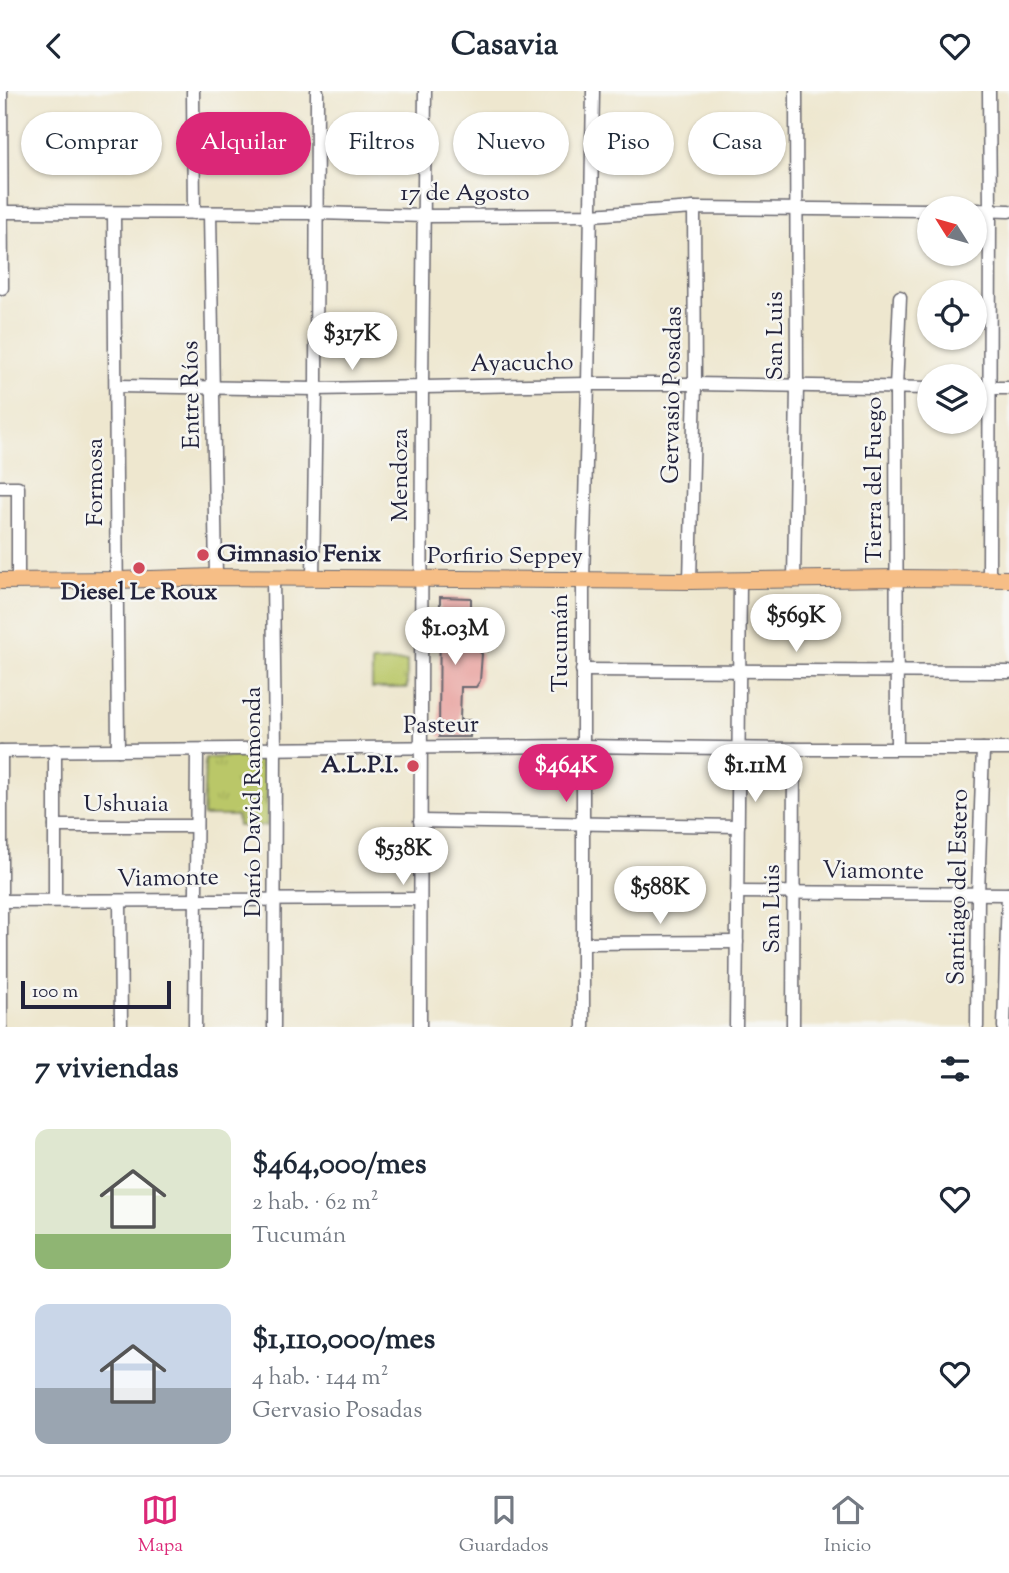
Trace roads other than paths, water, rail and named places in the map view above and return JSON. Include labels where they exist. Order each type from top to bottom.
[{"type":"main road","name":"Porfirio Seppey","points":[[0,581],[216,577],[690,582],[1009,579]]},
{"type":"street","points":[[1,91],[2,288]]},
{"type":"street","points":[[193,91],[194,213]]},
{"type":"street","points":[[313,577],[317,91]]},
{"type":"street","name":"Mendoza","points":[[420,1027],[425,91]]},
{"type":"street","name":"Tucumán","points":[[583,1027],[582,670],[593,91]]},
{"type":"street","name":"San Luis","points":[[794,580],[797,385],[796,91]]},
{"type":"street","points":[[989,91],[989,579]]},
{"type":"street","name":"17 de Agosto","points":[[1,212],[425,216],[591,215],[694,208],[917,210]]},
{"type":"street","name":"Gervasio Posadas","points":[[690,582],[695,384],[694,208]]},
{"type":"street","points":[[987,211],[1009,211]]},
{"type":"street","name":"Formosa","points":[[114,213],[118,750]]},
{"type":"street","name":"Entre Ríos","points":[[210,213],[216,577]]},
{"type":"street","name":"Tierra del Fuego","points":[[897,748],[896,388],[900,297]]},
{"type":"street","name":"Ayacucho","points":[[116,386],[316,389],[695,384],[917,388]]},
{"type":"street","points":[[990,388],[1009,388]]},
{"type":"street","points":[[0,487],[18,487],[19,581]]},
{"type":"street","name":"Darío David Ramonda","points":[[273,577],[274,1027]]},
{"type":"street","points":[[736,1027],[740,581]]},
{"type":"street","points":[[582,670],[1009,672]]},
{"type":"street","name":"Pasteur","points":[[0,751],[582,746],[1009,749]]},
{"type":"street","name":"Santiago del Estero","points":[[977,1027],[983,748]]},
{"type":"street","name":"San Luis","points":[[793,1027],[794,749]]},
{"type":"street","points":[[55,750],[55,900]]},
{"type":"street","points":[[195,1027],[197,750]]},
{"type":"street","points":[[0,751],[1,1027]]},
{"type":"street","points":[[420,821],[738,826]]},
{"type":"street","name":"Ushuaia","points":[[55,826],[196,826]]},
{"type":"street","name":"Viamonte","points":[[737,892],[1008,894]]},
{"type":"street","points":[[1004,1027],[1008,894]]},
{"type":"street","name":"Viamonte","points":[[1,901],[419,898]]},
{"type":"street","points":[[120,901],[121,1027]]},
{"type":"street","points":[[583,943],[737,941]]},
{"type":"place","name":"Gimnasio Fenix","points":[[203,555]]},
{"type":"place","name":"Diesel Le Roux","points":[[139,568]]},
{"type":"place","name":"A.L.P.I.","points":[[413,766]]}]
